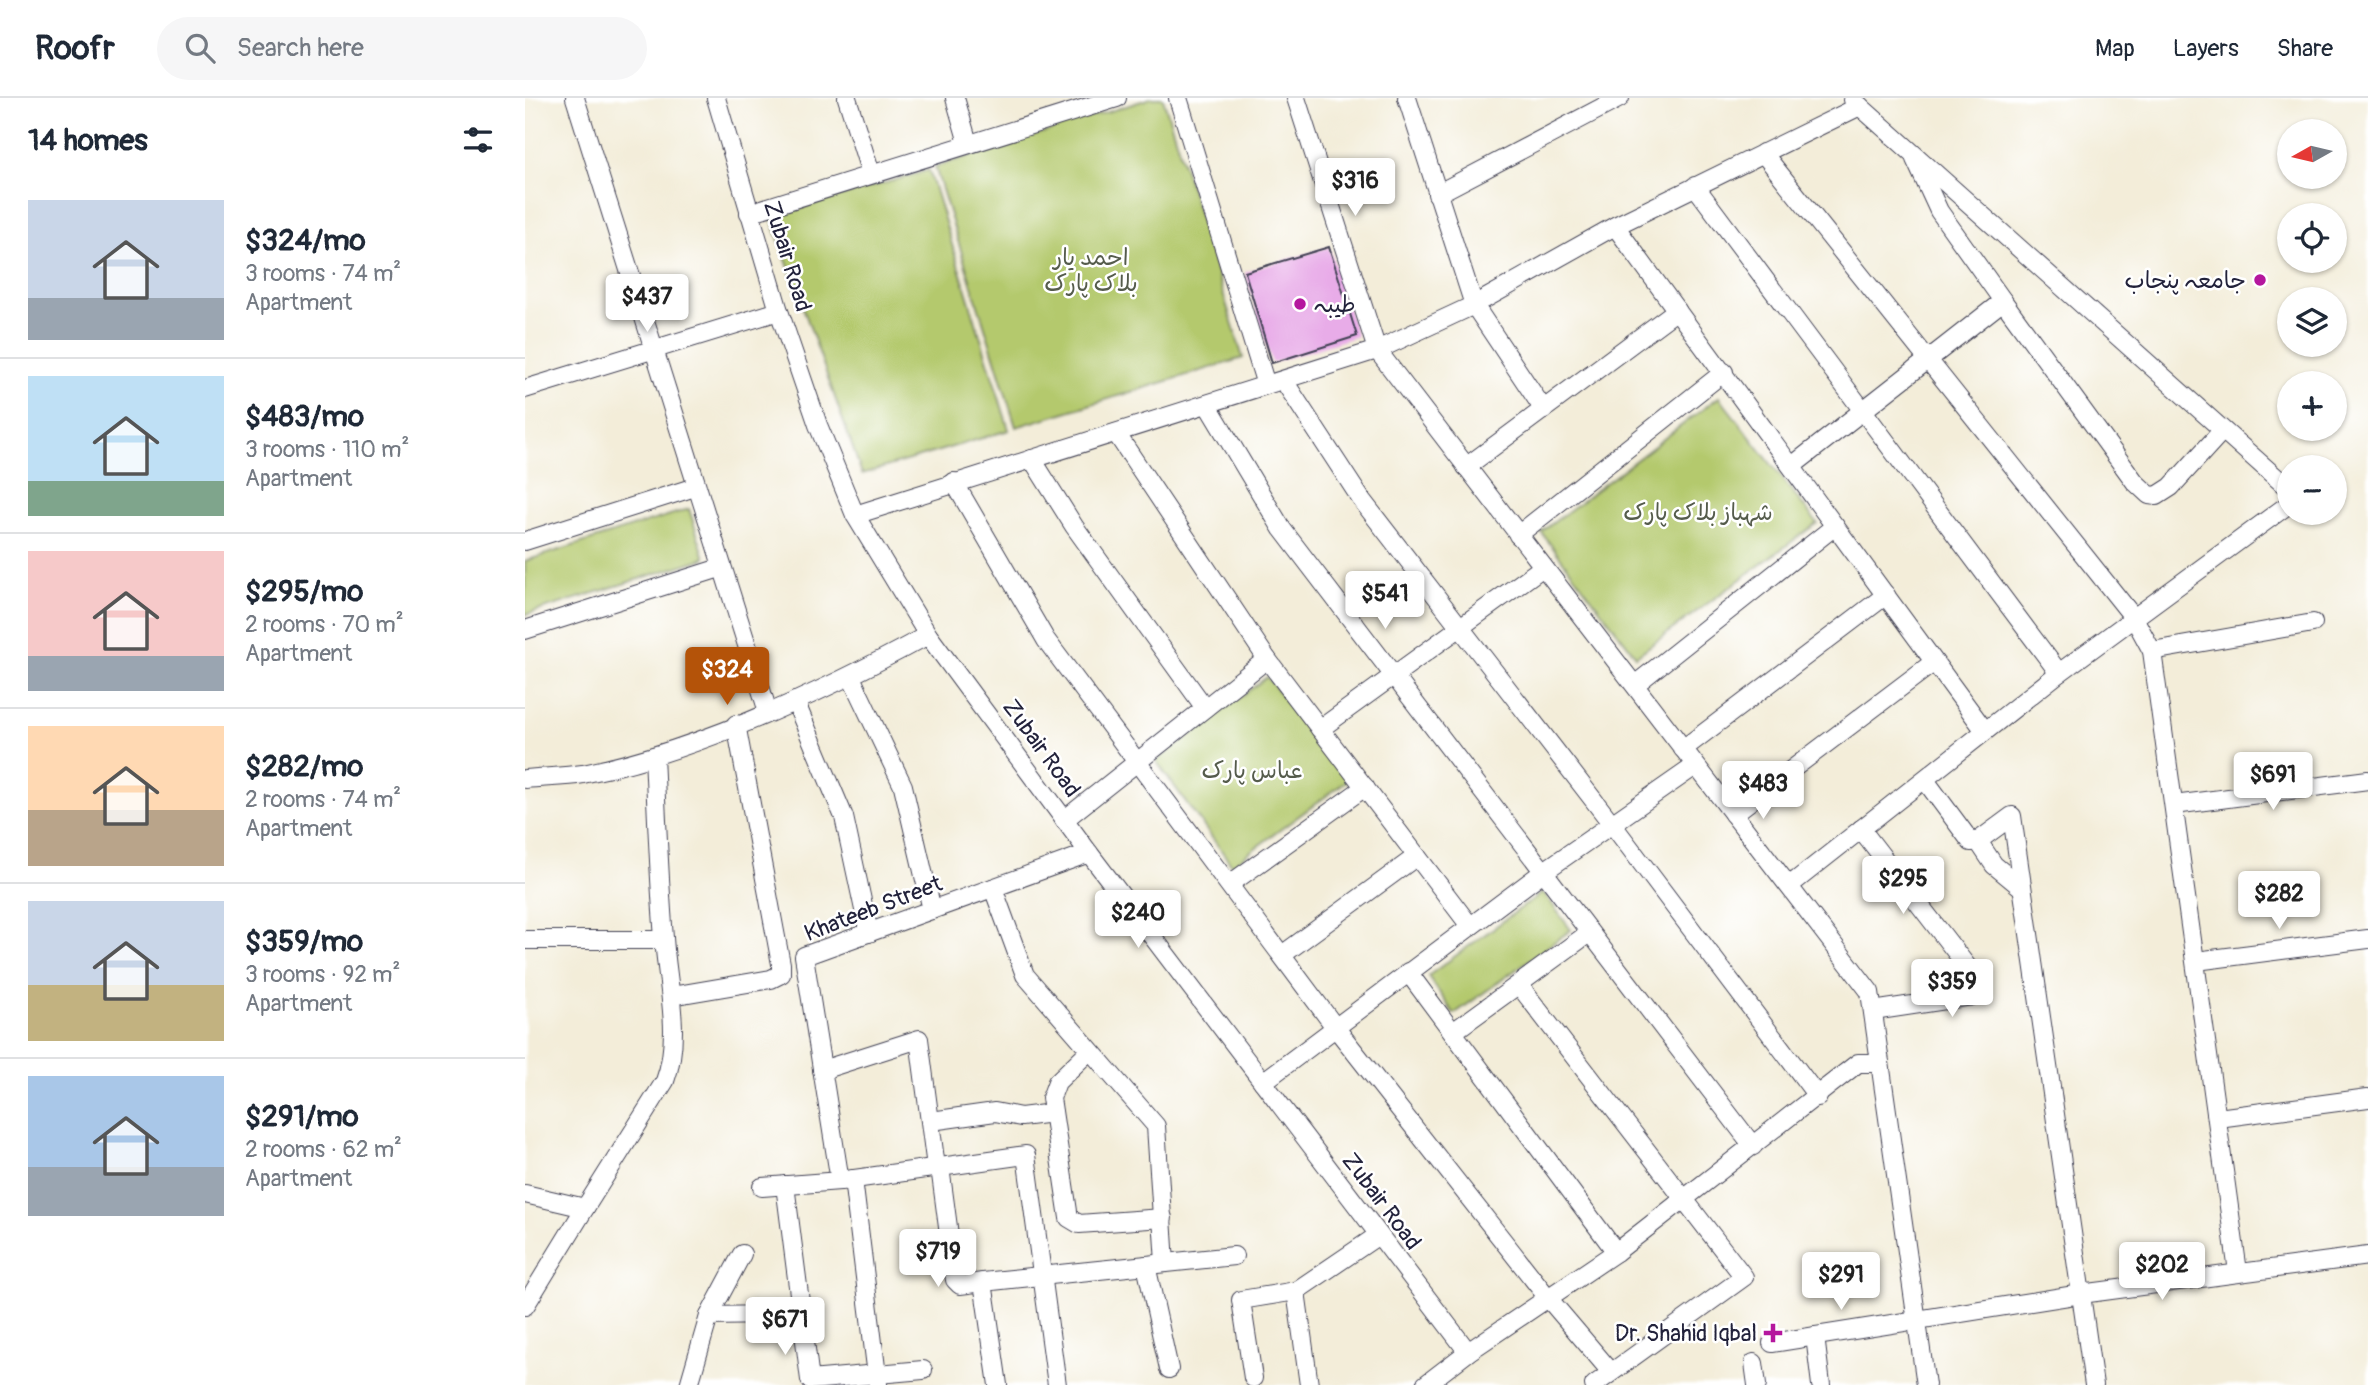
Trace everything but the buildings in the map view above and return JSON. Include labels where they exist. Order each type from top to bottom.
[{"type":"street","points":[[575,98],[720,568],[768,712]]},
{"type":"street","name":"Zubair Road","points":[[716,98],[779,311],[818,425],[855,515],[928,635],[1377,1236],[1468,1352]]},
{"type":"street","points":[[847,98],[871,174]]},
{"type":"street","points":[[955,98],[968,143]]},
{"type":"street","points":[[750,213],[968,143],[1065,106],[1117,98]]},
{"type":"street","points":[[1178,98],[1266,385]]},
{"type":"street","points":[[1296,98],[1377,350],[1870,992],[1926,1385]]},
{"type":"street","points":[[1407,98],[1473,306],[1543,410]]},
{"type":"street","points":[[1437,194],[1620,98]]},
{"type":"street","points":[[855,515],[1377,350],[1473,306],[1615,226],[1763,153],[1855,102],[2277,479]]},
{"type":"street","points":[[1911,151],[1939,211],[2135,482],[2149,495],[2157,496],[2171,487],[2222,431]]},
{"type":"street","points":[[1763,153],[2134,618],[2152,651],[2238,1272]]},
{"type":"street","points":[[1695,187],[2059,673]]},
{"type":"street","points":[[1615,226],[1985,731]]},
{"type":"street","points":[[1792,466],[2003,301]]},
{"type":"street","points":[[1466,467],[1677,310]]},
{"type":"street","points":[[525,389],[654,352],[779,311]]},
{"type":"street","points":[[1518,535],[1724,372]]},
{"type":"street","points":[[1284,381],[1361,499],[1818,1097]]},
{"type":"street","points":[[1207,404],[1282,529],[1753,1146]]},
{"type":"street","points":[[1116,433],[1267,659],[1470,926]]},
{"type":"street","points":[[1032,459],[1074,526],[1205,708]]},
{"type":"street","points":[[954,482],[1046,640],[1139,761],[1335,1027],[1548,1298],[1611,1372]]},
{"type":"street","points":[[525,541],[695,487]]},
{"type":"street","points":[[1789,886],[2059,673],[2277,513]]},
{"type":"street","points":[[1636,684],[1835,526]]},
{"type":"street","points":[[1320,729],[1543,567]]},
{"type":"street","points":[[525,629],[720,568]]},
{"type":"street","points":[[1683,749],[1886,595]]},
{"type":"street","points":[[2152,651],[2313,623]]},
{"type":"street","points":[[525,779],[581,774],[654,756],[852,677],[928,635]]},
{"type":"street","points":[[1064,820],[1267,659]]},
{"type":"street","points":[[1733,814],[1934,662]]},
{"type":"street","points":[[852,677],[902,786],[932,910]]},
{"type":"street","points":[[795,701],[844,817],[869,933]]},
{"type":"street","points":[[671,996],[771,979],[781,974],[736,724]]},
{"type":"street","points":[[525,1306],[665,1081],[673,1045],[654,756]]},
{"type":"street","points":[[1263,1082],[1543,872],[1695,766]]},
{"type":"street","points":[[1925,780],[1971,842],[1978,841],[2012,816],[2094,1385]]},
{"type":"street","points":[[2173,804],[2368,780]]},
{"type":"street","points":[[1230,884],[1365,787]]},
{"type":"street","points":[[1861,829],[1976,978],[1978,985],[1972,996],[1873,1011]]},
{"type":"street","points":[[1978,841],[1994,864],[2022,888]]},
{"type":"street","name":"Khateeb Street","points":[[878,1380],[846,1180],[822,1070],[804,956],[1089,853]]},
{"type":"street","points":[[1282,955],[1417,856]]},
{"type":"street","points":[[993,888],[1025,975],[1156,1126],[1165,1263]]},
{"type":"street","points":[[1453,1032],[1589,933]]},
{"type":"street","points":[[2196,961],[2368,939]]},
{"type":"street","points":[[525,940],[664,940]]},
{"type":"street","points":[[781,964],[804,956]]},
{"type":"street","points":[[1408,972],[1616,1252]]},
{"type":"street","points":[[1518,985],[1744,1277],[1594,1385]]},
{"type":"street","points":[[822,1070],[919,1038],[955,1280],[960,1285],[1043,1274],[1234,1256]]},
{"type":"street","points":[[1089,1051],[1052,1089],[1053,1113],[1069,1218],[1073,1223],[1163,1218]]},
{"type":"street","points":[[1425,1385],[1468,1352],[1616,1252],[1818,1097],[1858,1063],[1880,1063]]},
{"type":"street","points":[[2218,1118],[2368,1098]]},
{"type":"street","points":[[931,1121],[995,1112],[1021,1117],[1053,1113]]},
{"type":"street","points":[[762,1187],[846,1180],[1026,1155],[1057,1385]]},
{"type":"street","points":[[785,1185],[807,1375],[814,1381],[878,1380],[923,1370]]},
{"type":"street","points":[[525,1194],[585,1208]]},
{"type":"street","points":[[1253,1378],[1241,1300],[1296,1291],[1377,1236]]},
{"type":"street","points":[[689,1385],[709,1316],[742,1254]]},
{"type":"street","points":[[1772,1343],[2081,1294],[2368,1256]]},
{"type":"street","points":[[1146,1265],[1169,1369]]},
{"type":"street","points":[[983,1282],[998,1385]]},
{"type":"street","points":[[1296,1291],[1310,1385]]},
{"type":"street","points":[[709,1316],[779,1315]]},
{"type":"street","points":[[1815,1336],[1821,1385]]},
{"type":"street","points":[[1754,1363],[1757,1385]]},
{"type":"green space","name":"احمد یار بلاک پارک","points":[[1151,98],[1163,98],[1243,358],[1016,427],[935,167]]},
{"type":"green space","points":[[929,170],[1009,430],[862,474],[771,217]]},
{"type":"green space","name":"شہباز بلاک پارک","points":[[1719,397],[1817,523],[1636,656],[1541,532]]},
{"type":"green space","points":[[689,509],[705,558],[525,615],[525,561]]},
{"type":"green space","name":"عباس پارک","points":[[1267,677],[1348,780],[1232,865],[1156,761]]},
{"type":"green space","points":[[1543,892],[1571,930],[1454,1014],[1428,976]]},
{"type":"place","name":"جامعہ پنجاب","points":[[2260,280]]},
{"type":"place","name":"طیبہ","points":[[1300,304]]},
{"type":"place","name":"Dr. Shahid Iqbal","points":[[1773,1333]]}]
